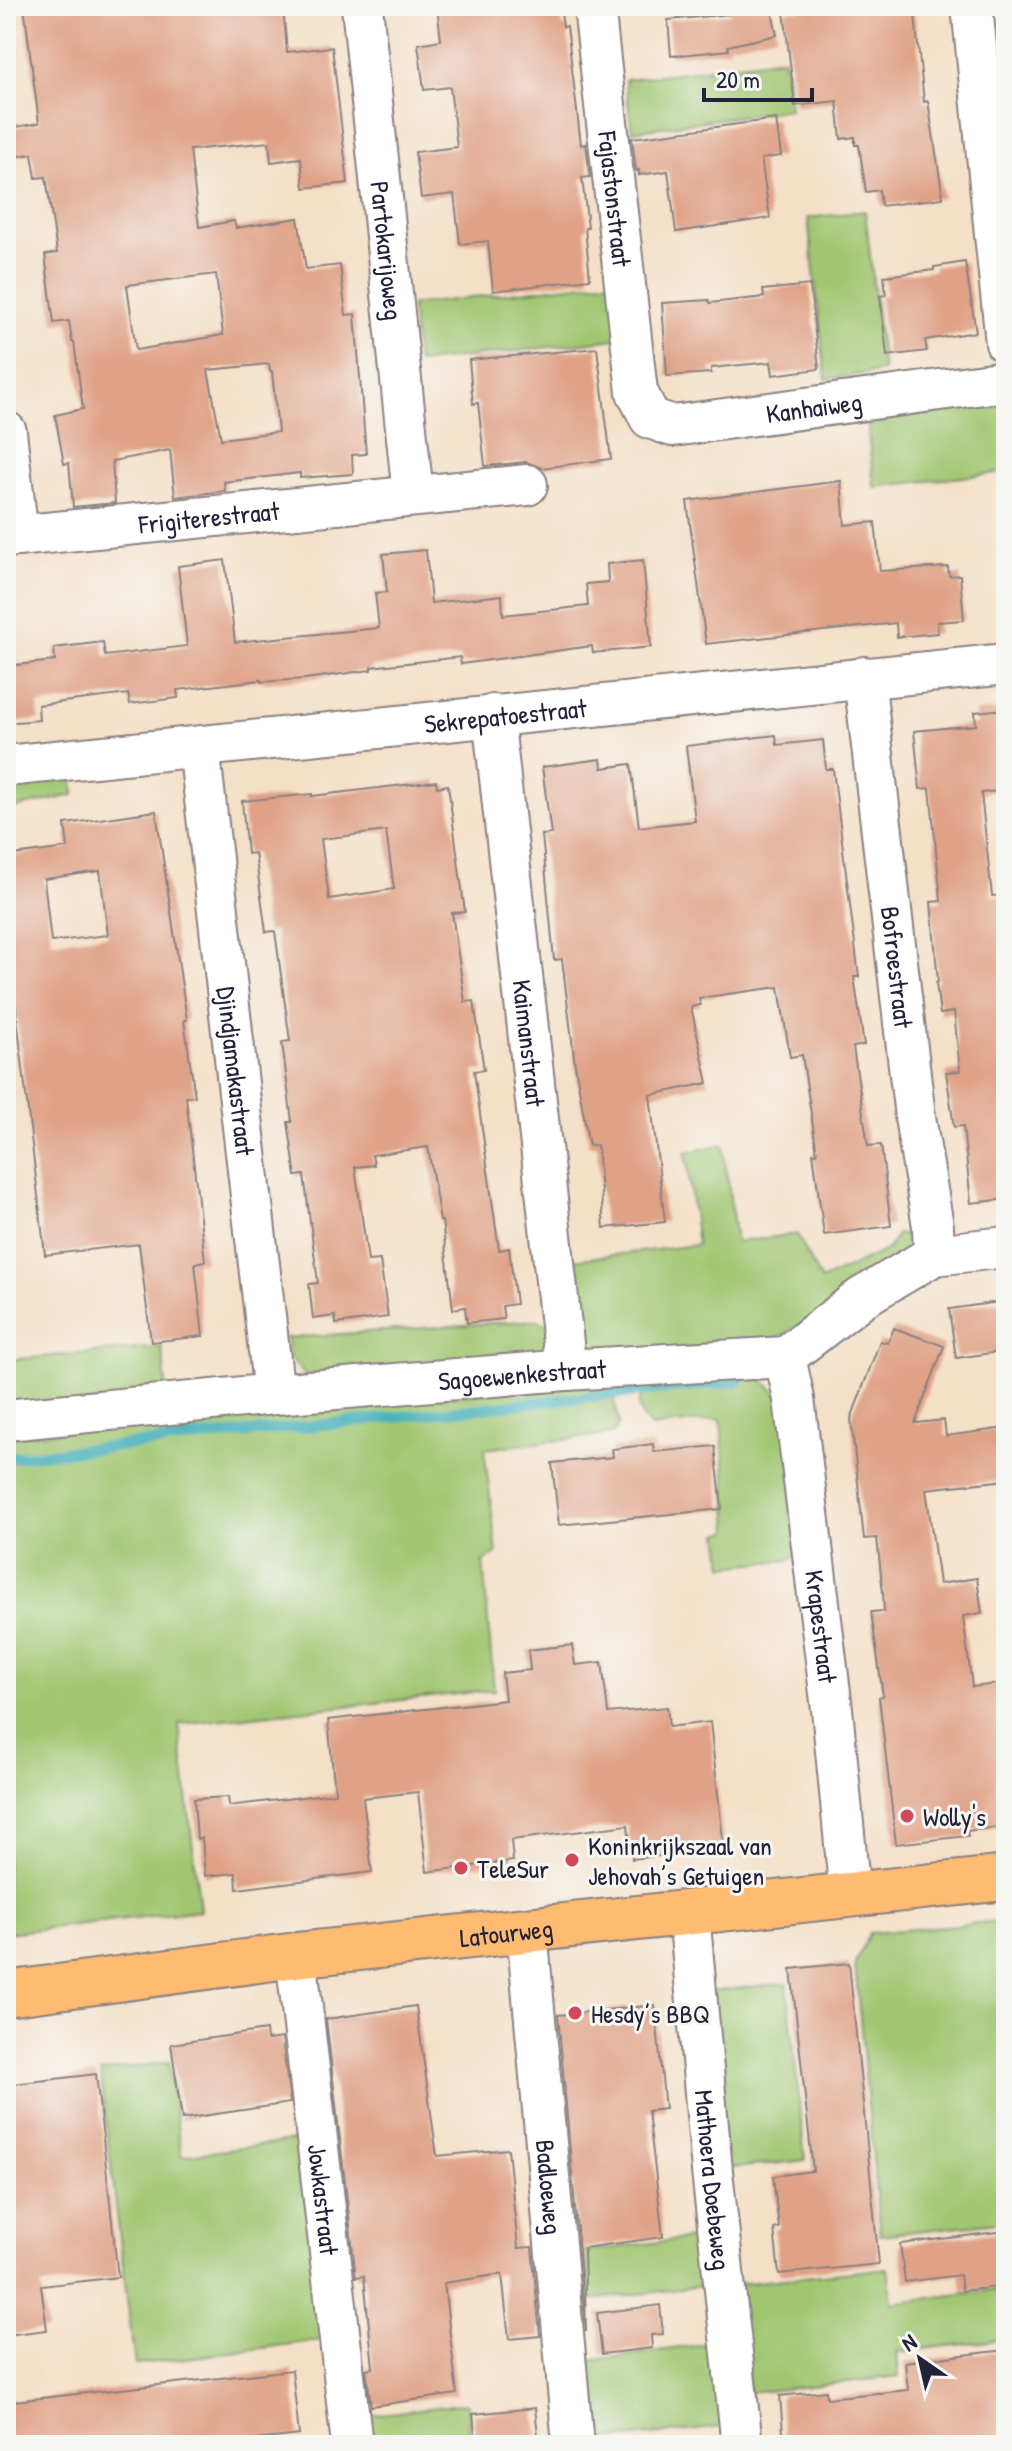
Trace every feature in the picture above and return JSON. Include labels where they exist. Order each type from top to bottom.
[{"type":"main road","name":"Latourweg","points":[[6,1994],[296,1955],[1006,1878]]},
{"type":"street","name":"Partokarijoweg","points":[[362,6],[413,495]]},
{"type":"street","name":"Fajastonstraat","points":[[594,6],[637,392]]},
{"type":"street","points":[[972,6],[1006,343]]},
{"type":"street","name":"Kanhaiweg","points":[[637,392],[650,418],[673,426],[1006,381]]},
{"type":"street","points":[[6,432],[12,536]]},
{"type":"street","name":"Frigiterestraat","points":[[12,536],[527,485]]},
{"type":"street","name":"Sekrepatoestraat","points":[[6,766],[1006,664]]},
{"type":"street","name":"Bofroestraat","points":[[864,677],[915,1117],[933,1226],[934,1255]]},
{"type":"street","name":"Kaimanstraat","points":[[493,715],[566,1370]]},
{"type":"street","name":"Djindjamakastraat","points":[[199,747],[274,1394]]},
{"type":"street","points":[[785,1357],[861,1298],[934,1255],[1006,1247]]},
{"type":"street","name":"Sagoewenkestraat","points":[[6,1420],[566,1370],[785,1357]]},
{"type":"street","name":"Krapestraat","points":[[785,1357],[794,1399],[832,1709],[850,1896]]},
{"type":"street","name":"Mathoera Doebeweg","points":[[689,1913],[712,2171],[742,2445]]},
{"type":"street","name":"Badloeweg","points":[[527,1930],[573,2445]]},
{"type":"street","name":"Jowkastraat","points":[[296,1955],[352,2445]]},
{"type":"green space","points":[[784,58],[790,109],[632,131],[625,80]]},
{"type":"green space","points":[[865,211],[883,371],[826,379],[808,218]]},
{"type":"green space","points":[[618,280],[625,338],[417,363],[411,305]]},
{"type":"green space","points":[[1006,405],[1006,472],[874,487],[867,420]]},
{"type":"green space","points":[[73,778],[74,795],[6,810],[6,780]]},
{"type":"green space","points":[[723,1145],[736,1242],[797,1234],[821,1281],[888,1249],[897,1234],[917,1238],[904,1267],[764,1345],[600,1354],[591,1346],[580,1324],[573,1260],[697,1245],[686,1152]]},
{"type":"green space","points":[[537,1320],[551,1327],[544,1358],[305,1375],[289,1357],[286,1338]]},
{"type":"green space","points":[[162,1347],[167,1394],[6,1412],[6,1360]]},
{"type":"green space","points":[[756,1373],[784,1401],[800,1553],[790,1560],[724,1566],[719,1534],[729,1531],[721,1419],[651,1427],[642,1417],[639,1402],[645,1384]]},
{"type":"green space","points":[[601,1382],[616,1407],[619,1425],[612,1434],[484,1449],[497,1553],[483,1562],[494,1690],[179,1724],[200,1910],[6,1933],[6,1437]]},
{"type":"green space","points":[[990,1922],[1006,1926],[1006,2221],[880,2235],[855,1963],[870,1933]]},
{"type":"green space","points":[[787,1983],[805,2160],[727,2169],[708,1992]]},
{"type":"green space","points":[[169,2062],[181,2156],[308,2139],[329,2339],[135,2365],[100,2072]]},
{"type":"green space","points":[[707,2236],[712,2285],[568,2303],[564,2254]]},
{"type":"green space","points":[[888,2268],[892,2303],[1006,2288],[1006,2339],[897,2352],[899,2376],[749,2393],[738,2284]]},
{"type":"green space","points":[[721,2342],[729,2426],[581,2443],[574,2363]]},
{"type":"green space","points":[[467,2403],[471,2445],[361,2445],[358,2417]]},
{"type":"building","points":[[24,6],[283,6],[287,52],[332,47],[348,183],[304,188],[301,158],[271,162],[269,142],[190,150],[199,227],[234,221],[236,228],[298,218],[306,269],[340,265],[346,315],[355,314],[366,454],[352,455],[353,474],[300,478],[300,473],[224,482],[225,491],[175,497],[170,450],[112,461],[115,503],[73,507],[69,463],[64,464],[55,415],[83,409],[74,342],[69,321],[54,323],[45,255],[57,253],[46,177],[36,178],[32,154],[13,157],[10,128],[39,123]],"holes":[[[216,274],[223,335],[136,350],[127,285]],[[269,364],[278,432],[221,439],[208,370]]]},
{"type":"building","points":[[437,6],[560,6],[563,27],[567,26],[581,145],[586,144],[590,177],[582,178],[590,279],[493,291],[488,241],[460,244],[454,194],[421,198],[415,152],[457,147],[450,87],[424,90],[418,44],[441,40]]},
{"type":"building","points":[[729,6],[771,6],[777,35],[728,46],[729,50],[671,56],[668,20],[730,14]]},
{"type":"building","points":[[828,6],[914,6],[924,102],[928,101],[943,198],[881,206],[879,190],[866,192],[855,137],[841,139],[837,101],[795,106],[784,11]]},
{"type":"building","points":[[776,119],[781,156],[761,159],[770,218],[676,232],[668,171],[639,175],[632,138]]},
{"type":"building","points":[[965,262],[976,332],[925,340],[927,351],[887,356],[880,296],[886,295],[884,276],[934,270],[934,267]]},
{"type":"building","points":[[810,285],[819,369],[773,375],[771,362],[711,368],[711,373],[667,376],[662,303],[709,300],[710,303],[764,297],[763,290]]},
{"type":"building","points":[[597,348],[611,459],[542,468],[526,462],[485,466],[478,403],[473,404],[469,360]]},
{"type":"building","points":[[841,481],[845,525],[875,522],[880,571],[948,567],[949,576],[960,575],[964,620],[937,622],[938,633],[897,637],[896,623],[706,644],[687,501]]},
{"type":"building","points":[[426,550],[431,603],[502,595],[503,615],[588,606],[586,584],[608,582],[607,564],[643,560],[651,647],[593,653],[592,646],[461,664],[460,657],[371,667],[371,670],[305,679],[261,680],[177,690],[178,698],[130,704],[128,694],[38,705],[39,720],[6,723],[6,666],[55,661],[54,648],[103,642],[105,656],[187,646],[178,566],[225,560],[235,642],[379,628],[375,593],[387,592],[383,554]]},
{"type":"building","points":[[1006,709],[1006,790],[981,793],[992,896],[1006,895],[1006,1199],[971,1203],[963,1126],[954,1127],[946,1072],[960,1071],[954,1012],[940,1014],[931,902],[941,901],[930,788],[920,789],[914,731],[976,725],[975,712]]},
{"type":"building","points":[[776,735],[777,745],[823,740],[826,769],[833,769],[859,977],[854,977],[864,1045],[853,1047],[868,1146],[881,1145],[891,1226],[824,1235],[813,1153],[817,1153],[802,1055],[790,1057],[779,987],[699,998],[700,1005],[691,1007],[708,1083],[650,1095],[665,1222],[604,1228],[597,1145],[589,1146],[562,959],[554,960],[542,835],[551,834],[542,767],[601,759],[602,768],[631,764],[639,827],[695,821],[686,746]]},
{"type":"building","points":[[436,781],[437,787],[448,785],[465,912],[452,913],[465,1002],[474,1001],[484,1070],[474,1071],[499,1250],[509,1248],[516,1304],[502,1306],[504,1319],[467,1323],[465,1307],[453,1309],[442,1221],[428,1147],[372,1155],[374,1165],[355,1167],[368,1261],[380,1260],[388,1317],[336,1324],[335,1316],[313,1319],[309,1284],[318,1283],[304,1175],[296,1176],[288,1122],[292,1122],[282,1042],[290,1041],[275,931],[266,932],[255,853],[247,854],[242,801]],"holes":[[[386,831],[394,889],[329,899],[321,839]]]},
{"type":"building","points":[[156,811],[195,1096],[186,1097],[205,1261],[195,1263],[203,1336],[151,1342],[139,1244],[45,1255],[6,925],[6,856],[68,848],[65,824]],"holes":[[[100,871],[108,935],[51,942],[44,879]]]},
{"type":"building","points":[[1006,1301],[1006,1351],[956,1358],[949,1309]]},
{"type":"building","points":[[894,1328],[944,1346],[915,1423],[944,1420],[946,1436],[1006,1428],[1006,1480],[926,1489],[939,1584],[977,1578],[982,1613],[963,1616],[972,1687],[1006,1683],[1006,1826],[967,1831],[968,1836],[896,1844],[879,1697],[883,1696],[871,1612],[884,1611],[883,1593],[877,1538],[864,1539],[851,1419],[880,1341],[888,1343]]},
{"type":"building","points":[[653,1444],[654,1452],[715,1446],[722,1509],[559,1525],[552,1463],[613,1457],[612,1449]]},
{"type":"building","points":[[572,1645],[575,1665],[602,1662],[608,1713],[667,1707],[669,1727],[710,1722],[724,1849],[632,1859],[628,1825],[511,1840],[513,1861],[427,1872],[418,1792],[363,1798],[372,1872],[237,1889],[236,1873],[205,1876],[202,1838],[197,1839],[194,1799],[228,1797],[229,1806],[335,1793],[328,1720],[505,1700],[502,1673],[530,1670],[528,1650]]},
{"type":"building","points":[[849,1963],[879,2264],[779,2274],[774,2229],[779,2228],[773,2176],[813,2171],[791,1969]]},
{"type":"building","points":[[655,2005],[665,2109],[648,2111],[663,2237],[584,2248],[586,2331],[558,2015]]},
{"type":"building","points":[[416,2006],[437,2156],[508,2149],[518,2248],[532,2247],[540,2336],[509,2339],[502,2274],[444,2283],[457,2394],[371,2406],[366,2369],[373,2368],[364,2276],[356,2277],[326,2019]]},
{"type":"building","points":[[266,2030],[267,2040],[282,2038],[290,2103],[182,2119],[171,2044]]},
{"type":"building","points":[[96,2074],[118,2277],[41,2286],[47,2330],[6,2335],[6,2085]]},
{"type":"building","points":[[1006,2231],[1006,2286],[962,2291],[960,2275],[905,2282],[900,2244]]},
{"type":"building","points":[[660,2305],[663,2334],[651,2335],[652,2348],[602,2354],[597,2313]]},
{"type":"building","points":[[1006,2350],[1006,2445],[784,2445],[780,2396],[826,2391],[827,2398],[908,2390],[905,2362]]},
{"type":"building","points":[[292,2370],[299,2435],[212,2445],[6,2445],[6,2402]]},
{"type":"building","points":[[535,2408],[539,2445],[476,2445],[473,2414]]},
{"type":"waterway","points":[[6,1458],[738,1381]]},
{"type":"place","name":"Wolly's","points":[[907,1816]]},
{"type":"place","name":"Koninkrijkszaal van Jehovah’s Getuigen","points":[[572,1860]]},
{"type":"place","name":"TeleSur","points":[[461,1868]]},
{"type":"place","name":"Hesdy’s BBQ","points":[[575,2013]]}]
